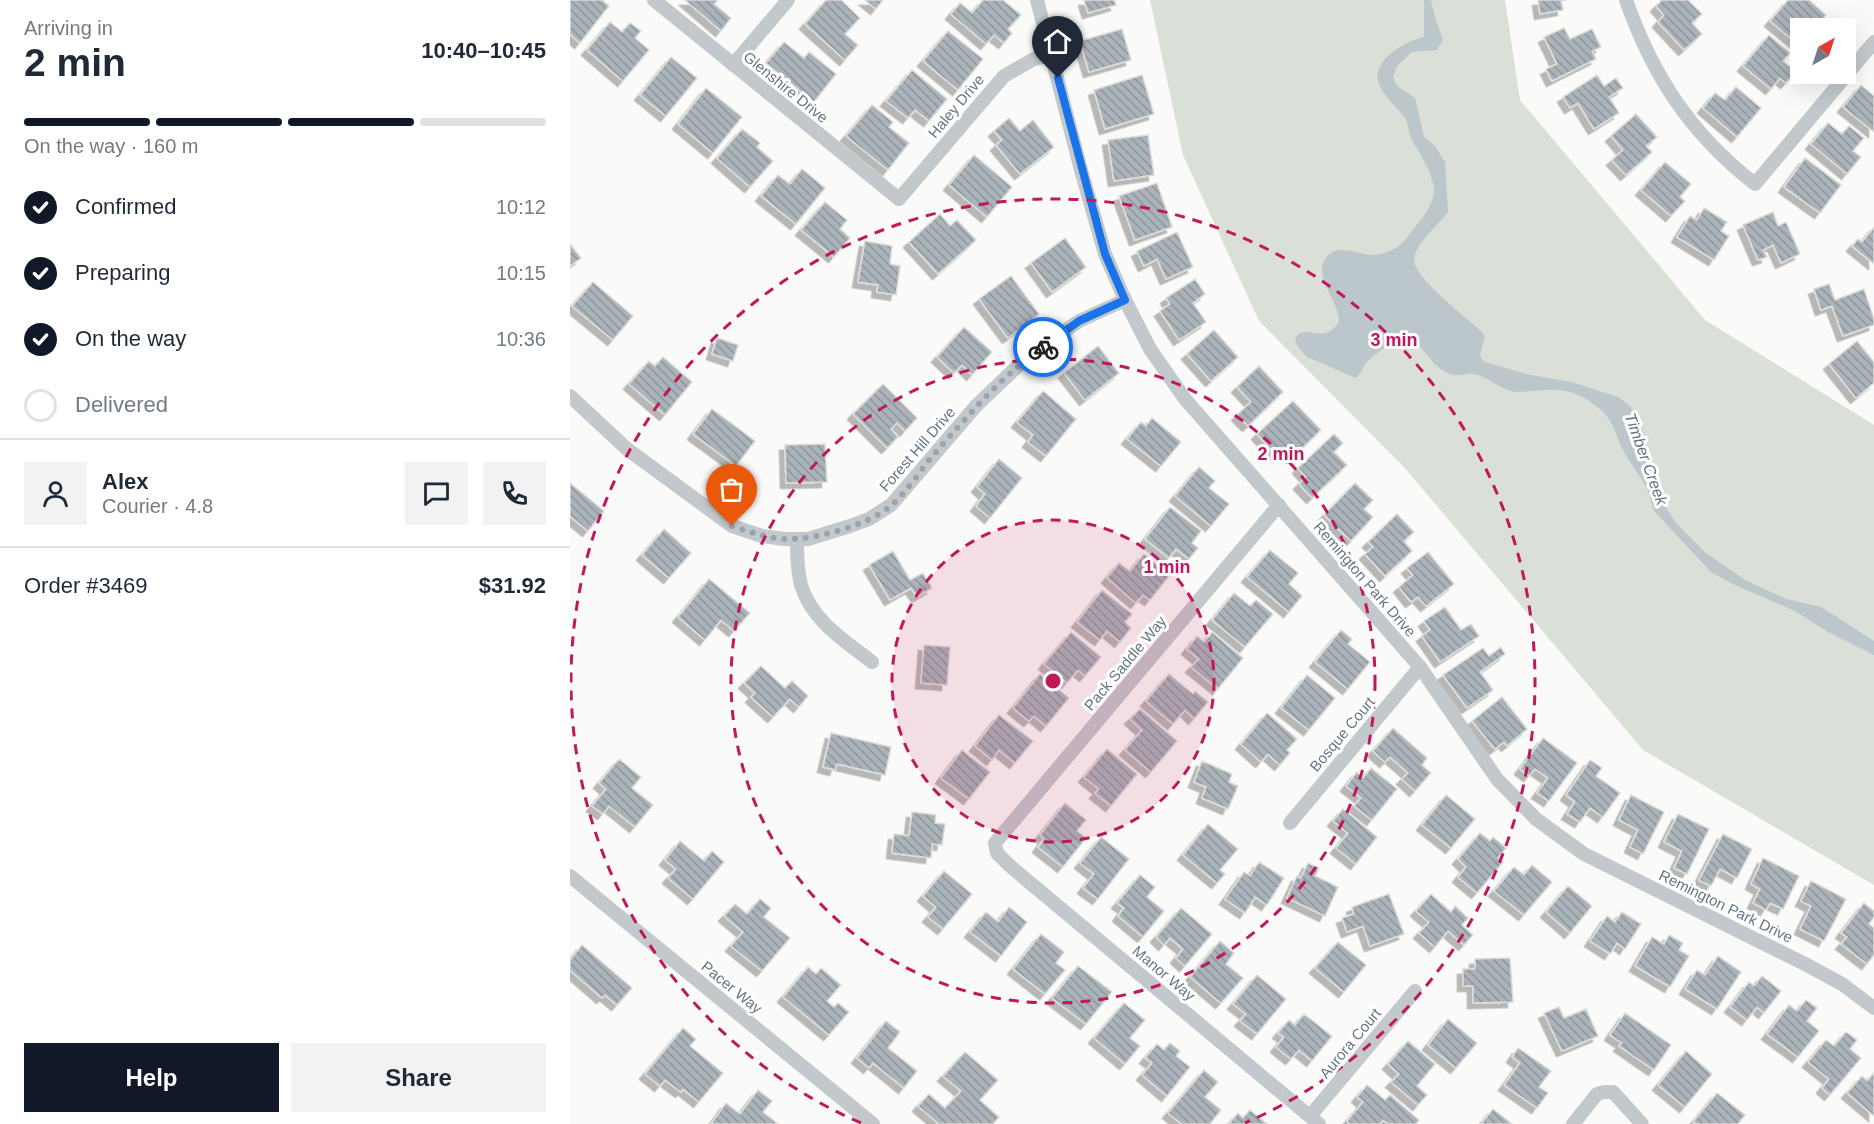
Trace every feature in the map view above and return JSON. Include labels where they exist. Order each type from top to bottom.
[{"type":"street","name":"Glenshire Drive","points":[[654,0],[899,199]]},
{"type":"street","points":[[733,65],[788,0]]},
{"type":"street","name":"Remington Park Drive","points":[[1037,0],[1105,254],[1125,300],[1150,348],[1185,399],[1420,668],[1497,779],[1536,819],[1584,854],[1805,964],[1842,984],[1874,1008]]},
{"type":"street","points":[[1626,0],[1650,59],[1669,92],[1728,163],[1755,184],[1874,42]]},
{"type":"street","name":"Haley Drive","points":[[899,199],[1004,76],[1034,59],[1052,55]]},
{"type":"street","name":"Forest Hill Drive","points":[[570,396],[627,449],[732,526],[762,536],[808,539],[869,519],[891,505],[976,406],[1025,359],[1079,321],[1125,300]]},
{"type":"street","name":"Pack Saddle Way","points":[[995,843],[1279,505]]},
{"type":"street","points":[[796,539],[801,585],[811,607],[829,628],[872,662]]},
{"type":"street","name":"Bosque Court","points":[[1290,823],[1420,668]]},
{"type":"street","name":"Manor Way","points":[[995,843],[997,854],[1010,866],[1315,1120]]},
{"type":"street","name":"Pacer Way","points":[[570,876],[873,1124]]},
{"type":"street","name":"Aurora Court","points":[[1315,1120],[1415,991]]},
{"type":"street","points":[[1574,1124],[1597,1094],[1604,1092],[1613,1092],[1642,1124]]},
{"type":"shaded area","points":[[1150,0],[1505,0],[1520,100],[1705,320],[1874,425],[1874,885],[1643,750],[1404,467],[1259,321],[1183,155]]},
{"type":"water","name":"Timber Creek","points":[[1424,0],[1431,0],[1443,40],[1437,50],[1412,52],[1397,66],[1393,77],[1397,86],[1415,98],[1424,137],[1435,146],[1445,162],[1448,212],[1426,236],[1415,254],[1415,263],[1422,277],[1481,331],[1485,337],[1480,354],[1485,362],[1526,374],[1571,382],[1618,397],[1629,405],[1641,422],[1662,501],[1676,523],[1706,553],[1745,580],[1786,599],[1821,607],[1874,641],[1874,655],[1828,632],[1795,611],[1711,572],[1655,512],[1645,485],[1625,453],[1608,418],[1594,404],[1581,396],[1561,390],[1518,392],[1476,374],[1454,375],[1438,367],[1417,344],[1404,339],[1400,339],[1373,357],[1356,378],[1307,357],[1298,347],[1295,338],[1300,333],[1327,333],[1339,322],[1336,307],[1323,275],[1322,268],[1328,255],[1344,250],[1376,255],[1396,248],[1420,221],[1432,201],[1434,188],[1428,168],[1411,138],[1406,119],[1384,94],[1378,75],[1380,67],[1391,53],[1399,47],[1424,37]]},
{"type":"building","points":[[570,0],[602,0],[609,6],[580,43],[570,34]]},
{"type":"building","points":[[685,0],[718,0],[714,4],[731,18],[721,31]]},
{"type":"building","points":[[826,0],[841,0],[860,18],[845,34],[858,45],[845,60],[805,24]]},
{"type":"building","points":[[865,0],[883,0],[876,9]]},
{"type":"building","points":[[983,0],[1003,0],[1021,15],[1008,29],[1012,33],[1004,43],[994,35],[986,44],[951,14],[960,3],[972,13]]},
{"type":"building","points":[[1084,0],[1114,0],[1116,5],[1088,13]]},
{"type":"building","points":[[1538,0],[1567,0],[1561,1],[1563,10],[1540,14]]},
{"type":"building","points":[[1662,0],[1688,0],[1702,14],[1692,23],[1702,34],[1684,50],[1658,22],[1664,15],[1656,6]]},
{"type":"building","points":[[1788,0],[1809,0],[1826,15],[1824,18],[1790,18],[1790,38],[1770,21]]},
{"type":"building","points":[[610,22],[622,32],[630,23],[641,31],[635,38],[649,50],[623,81],[587,50]]},
{"type":"building","points":[[1564,28],[1570,39],[1592,29],[1601,47],[1592,51],[1596,59],[1552,81],[1546,69],[1557,64],[1544,37]]},
{"type":"building","points":[[1122,29],[1131,60],[1089,72],[1080,41]]},
{"type":"building","points":[[948,31],[983,59],[958,90],[923,61]]},
{"type":"building","points":[[1769,35],[1790,53],[1783,61],[1790,67],[1790,79],[1786,83],[1780,78],[1771,89],[1743,66]]},
{"type":"building","points":[[784,42],[804,58],[809,52],[836,74],[814,102],[766,63]]},
{"type":"building","points":[[671,57],[697,78],[666,116],[640,95]]},
{"type":"building","points":[[912,70],[947,99],[929,121],[915,110],[908,118],[886,101]]},
{"type":"building","points":[[1142,75],[1154,114],[1105,129],[1094,90]]},
{"type":"building","points":[[1597,75],[1604,86],[1616,78],[1623,88],[1609,97],[1619,113],[1594,129],[1578,103],[1570,108],[1563,97]]},
{"type":"building","points":[[1861,85],[1874,96],[1874,132],[1843,107]]},
{"type":"building","points":[[1736,87],[1761,108],[1737,137],[1703,108],[1715,93],[1725,100]]},
{"type":"building","points":[[706,88],[742,117],[713,153],[678,124]]},
{"type":"building","points":[[872,105],[893,122],[889,127],[909,143],[888,170],[846,136]]},
{"type":"building","points":[[1636,114],[1657,137],[1646,146],[1652,152],[1626,175],[1612,160],[1623,150],[1611,136]]},
{"type":"building","points":[[1009,118],[1020,131],[1033,120],[1054,147],[1020,174],[996,145],[1002,140],[994,131]]},
{"type":"building","points":[[1828,123],[1842,134],[1849,126],[1864,138],[1853,151],[1861,157],[1847,174],[1811,144]]},
{"type":"building","points":[[742,129],[760,143],[757,147],[773,161],[750,187],[717,158]]},
{"type":"building","points":[[1148,135],[1154,175],[1114,181],[1108,140]]},
{"type":"building","points":[[974,155],[1012,187],[987,217],[949,185]]},
{"type":"building","points":[[1805,158],[1841,185],[1820,213],[1784,187]]},
{"type":"building","points":[[1665,162],[1691,184],[1680,197],[1685,201],[1671,216],[1641,190]]},
{"type":"building","points":[[802,169],[825,188],[796,224],[761,196],[778,175],[790,184]]},
{"type":"building","points":[[1157,183],[1172,227],[1135,240],[1119,196]]},
{"type":"building","points":[[825,202],[847,220],[840,229],[850,238],[834,257],[801,230]]},
{"type":"building","points":[[1704,208],[1727,222],[1721,231],[1729,236],[1714,260],[1677,237],[1690,216],[1697,220]]},
{"type":"building","points":[[1773,212],[1778,226],[1786,222],[1800,254],[1781,263],[1773,245],[1763,250],[1767,257],[1758,260],[1743,225]]},
{"type":"building","points":[[940,214],[950,226],[957,220],[976,240],[938,274],[909,242]]},
{"type":"building","points":[[1874,227],[1874,264],[1852,246],[1858,239],[1862,242]]},
{"type":"building","points":[[1177,232],[1193,267],[1166,279],[1157,259],[1144,266],[1137,251]]},
{"type":"building","points":[[1065,238],[1086,267],[1052,292],[1031,263]]},
{"type":"building","points":[[865,241],[892,246],[890,264],[900,266],[896,295],[877,292],[878,285],[858,282]]},
{"type":"building","points":[[570,244],[581,258],[570,266]]},
{"type":"building","points":[[1011,276],[1039,314],[1008,338],[979,299]]},
{"type":"building","points":[[1195,279],[1205,294],[1193,303],[1206,322],[1179,340],[1160,311],[1170,304],[1166,298]]},
{"type":"building","points":[[593,282],[633,316],[613,340],[572,306]]},
{"type":"building","points":[[1829,284],[1835,300],[1864,289],[1874,325],[1843,336],[1832,306],[1821,310],[1814,289]]},
{"type":"building","points":[[964,327],[992,352],[972,375],[962,365],[954,373],[937,357]]},
{"type":"building","points":[[1214,330],[1238,357],[1211,381],[1187,354]]},
{"type":"building","points":[[717,338],[738,345],[733,361],[712,354]]},
{"type":"building","points":[[1857,341],[1874,362],[1874,383],[1856,398],[1829,364]]},
{"type":"building","points":[[1098,346],[1119,373],[1085,400],[1064,373]]},
{"type":"building","points":[[663,357],[692,382],[665,415],[629,384],[649,361],[655,366]]},
{"type":"building","points":[[1259,366],[1283,392],[1248,426],[1237,415],[1251,402],[1237,387]]},
{"type":"building","points":[[883,384],[917,418],[905,431],[897,423],[891,429],[898,437],[887,448],[853,414]]},
{"type":"building","points":[[1043,391],[1076,419],[1046,456],[1028,442],[1033,435],[1017,422]]},
{"type":"building","points":[[1293,401],[1321,430],[1292,458],[1285,451],[1278,457],[1257,434]]},
{"type":"building","points":[[712,409],[755,441],[736,466],[693,434]]},
{"type":"building","points":[[1152,418],[1181,442],[1161,466],[1127,439],[1141,422],[1146,426]]},
{"type":"building","points":[[1334,434],[1343,443],[1334,452],[1347,465],[1312,498],[1299,484],[1306,477],[1298,468]]},
{"type":"building","points":[[825,444],[827,482],[786,483],[785,445]]},
{"type":"building","points":[[999,459],[1022,478],[990,518],[976,506],[985,494],[977,487]]},
{"type":"building","points":[[1199,467],[1215,481],[1209,488],[1229,504],[1211,526],[1175,496]]},
{"type":"building","points":[[570,483],[604,511],[588,531],[570,516]]},
{"type":"building","points":[[1355,483],[1373,500],[1364,509],[1373,517],[1351,541],[1324,515]]},
{"type":"building","points":[[1170,507],[1201,531],[1192,543],[1198,548],[1189,559],[1176,549],[1169,558],[1145,539]]},
{"type":"building","points":[[1397,514],[1414,532],[1404,541],[1412,551],[1385,576],[1365,554],[1373,547],[1368,542]]},
{"type":"building","points":[[664,529],[691,553],[669,578],[642,555]]},
{"type":"building","points":[[1270,550],[1298,573],[1289,584],[1302,596],[1289,612],[1247,577]]},
{"type":"building","points":[[893,551],[910,580],[923,573],[932,588],[917,597],[911,588],[890,600],[869,565]]},
{"type":"building","points":[[1428,552],[1454,584],[1426,606],[1418,597],[1411,602],[1399,587],[1413,575],[1407,568]]},
{"type":"building","points":[[1144,554],[1170,575],[1150,600],[1143,595],[1136,603],[1107,578],[1119,563],[1130,571]]},
{"type":"building","points":[[709,579],[750,613],[734,631],[721,620],[705,640],[678,617]]},
{"type":"building","points":[[1102,590],[1132,614],[1125,622],[1131,628],[1120,642],[1107,631],[1100,640],[1077,622]]},
{"type":"building","points":[[1234,593],[1250,606],[1256,600],[1273,614],[1245,647],[1212,620]]},
{"type":"building","points":[[1445,607],[1461,630],[1471,624],[1479,636],[1440,662],[1422,636],[1430,630],[1424,621]]},
{"type":"building","points":[[1341,630],[1352,639],[1348,644],[1370,662],[1348,689],[1315,662]]},
{"type":"building","points":[[1071,632],[1101,657],[1085,676],[1078,670],[1067,683],[1044,664]]},
{"type":"building","points":[[1212,632],[1243,658],[1218,689],[1191,667],[1199,659],[1187,649],[1197,636],[1204,642]]},
{"type":"building","points":[[924,645],[950,647],[947,685],[921,683]]},
{"type":"building","points":[[1501,647],[1505,654],[1480,672],[1493,690],[1467,708],[1443,675],[1483,648],[1489,656]]},
{"type":"building","points":[[761,666],[785,688],[792,681],[808,696],[799,707],[790,699],[773,717],[751,697],[755,693],[744,683]]},
{"type":"building","points":[[1040,674],[1069,698],[1046,726],[1034,716],[1029,721],[1013,708]]},
{"type":"building","points":[[1169,674],[1193,694],[1195,691],[1208,702],[1194,719],[1185,710],[1173,724],[1146,701]]},
{"type":"building","points":[[1307,675],[1335,698],[1309,730],[1281,708]]},
{"type":"building","points":[[1502,697],[1527,729],[1507,746],[1504,742],[1495,749],[1472,721]]},
{"type":"building","points":[[1140,709],[1177,741],[1151,772],[1125,750],[1142,730],[1130,719]]},
{"type":"building","points":[[1267,713],[1297,739],[1287,750],[1290,753],[1280,765],[1268,754],[1261,762],[1241,744]]},
{"type":"building","points":[[999,715],[1033,741],[1015,763],[999,750],[992,760],[975,746]]},
{"type":"building","points":[[1393,728],[1427,758],[1422,765],[1431,773],[1415,791],[1402,779],[1408,773],[1390,757],[1385,762],[1373,751]]},
{"type":"building","points":[[831,733],[891,747],[885,775],[837,764],[835,770],[823,767]]},
{"type":"building","points":[[1543,738],[1577,763],[1549,801],[1537,793],[1548,778],[1535,769],[1529,776],[1520,769]]},
{"type":"building","points":[[1107,749],[1137,774],[1111,806],[1095,793],[1099,789],[1084,777]]},
{"type":"building","points":[[962,750],[990,772],[969,799],[941,778]]},
{"type":"building","points":[[619,759],[641,777],[632,788],[653,805],[635,827],[609,806],[603,814],[592,806],[606,789],[599,783]]},
{"type":"building","points":[[1590,760],[1602,768],[1596,776],[1620,793],[1603,817],[1590,808],[1580,822],[1567,814],[1575,802],[1566,795]]},
{"type":"building","points":[[1202,761],[1232,774],[1229,782],[1238,786],[1228,809],[1202,798],[1206,787],[1194,782]]},
{"type":"building","points":[[1371,768],[1397,789],[1372,820],[1354,806],[1361,798],[1346,786],[1357,772],[1363,778]]},
{"type":"building","points":[[1446,795],[1475,819],[1451,848],[1422,825]]},
{"type":"building","points":[[1631,795],[1664,812],[1643,854],[1630,847],[1638,830],[1619,820]]},
{"type":"building","points":[[1065,803],[1086,820],[1077,831],[1086,838],[1063,867],[1038,847],[1044,839],[1040,835]]},
{"type":"building","points":[[1343,809],[1377,837],[1356,864],[1336,848],[1348,833],[1333,821]]},
{"type":"building","points":[[912,812],[936,815],[935,823],[945,824],[942,845],[932,844],[931,858],[892,853],[894,834],[909,836]]},
{"type":"building","points":[[1678,814],[1709,829],[1687,874],[1674,868],[1682,851],[1664,842]]},
{"type":"building","points":[[1208,824],[1238,849],[1220,870],[1225,874],[1217,883],[1183,855]]},
{"type":"building","points":[[1480,833],[1490,841],[1493,837],[1506,848],[1498,858],[1503,862],[1477,893],[1458,877],[1466,867],[1458,859]]},
{"type":"building","points":[[1723,834],[1752,849],[1737,878],[1720,869],[1711,886],[1699,880]]},
{"type":"building","points":[[1101,837],[1129,859],[1098,899],[1083,888],[1094,874],[1080,863]]},
{"type":"building","points":[[680,841],[704,861],[712,851],[724,862],[693,899],[668,878],[676,869],[665,860]]},
{"type":"building","points":[[1763,858],[1799,876],[1783,909],[1770,903],[1766,910],[1753,903],[1760,889],[1751,884]]},
{"type":"building","points":[[1259,862],[1284,878],[1267,905],[1255,897],[1245,913],[1225,899],[1244,872],[1250,876]]},
{"type":"building","points":[[1308,863],[1319,868],[1315,876],[1338,887],[1325,916],[1287,898],[1297,876],[1301,878]]},
{"type":"building","points":[[1532,865],[1552,882],[1524,915],[1494,891],[1514,867],[1524,875]]},
{"type":"building","points":[[944,871],[972,894],[943,929],[928,917],[936,907],[923,896]]},
{"type":"building","points":[[1140,875],[1155,887],[1147,897],[1164,911],[1143,937],[1118,916],[1124,908],[1117,903]]},
{"type":"building","points":[[1811,881],[1846,899],[1824,941],[1800,929],[1811,906],[1801,901]]},
{"type":"building","points":[[1568,886],[1592,906],[1570,933],[1546,912]]},
{"type":"building","points":[[1389,894],[1404,934],[1370,946],[1363,926],[1347,932],[1342,918],[1354,914],[1352,907]]},
{"type":"building","points":[[1431,894],[1451,912],[1455,906],[1468,918],[1462,925],[1473,935],[1464,945],[1448,931],[1435,947],[1419,933],[1429,922],[1416,911]]},
{"type":"building","points":[[760,899],[771,908],[764,917],[790,938],[762,971],[731,946],[743,932],[724,916],[735,904],[747,914]]},
{"type":"building","points":[[1864,903],[1874,911],[1874,917],[1869,924],[1874,928],[1874,955],[1867,964],[1841,944],[1847,937],[1841,933]]},
{"type":"building","points":[[1009,907],[1027,922],[1001,956],[970,932],[986,912],[998,922]]},
{"type":"building","points":[[1181,908],[1212,934],[1185,966],[1176,958],[1183,949],[1170,938],[1164,945],[1156,937]]},
{"type":"building","points":[[1622,912],[1641,924],[1625,949],[1617,943],[1610,954],[1590,941],[1607,916],[1615,922]]},
{"type":"building","points":[[1041,934],[1064,952],[1056,963],[1065,970],[1045,994],[1013,969]]},
{"type":"building","points":[[1669,935],[1683,943],[1679,950],[1689,956],[1670,987],[1635,966],[1652,937],[1664,944]]},
{"type":"building","points":[[1220,941],[1234,953],[1226,964],[1243,978],[1221,1003],[1190,977]]},
{"type":"building","points":[[1338,942],[1366,965],[1344,992],[1315,968]]},
{"type":"building","points":[[582,945],[632,988],[617,1005],[605,995],[602,998],[570,970],[570,960]]},
{"type":"building","points":[[1718,956],[1741,972],[1717,1009],[1685,989],[1697,970],[1705,975]]},
{"type":"building","points":[[1510,958],[1513,1002],[1473,1003],[1473,986],[1463,986],[1463,969],[1475,969],[1475,959]]},
{"type":"building","points":[[1078,966],[1112,992],[1086,1024],[1052,998]]},
{"type":"building","points":[[808,967],[816,974],[821,968],[841,985],[827,1001],[834,1007],[838,1003],[849,1012],[829,1035],[783,997]]},
{"type":"building","points":[[1257,975],[1286,999],[1257,1034],[1240,1021],[1246,1014],[1233,1004]]},
{"type":"building","points":[[1762,976],[1781,991],[1764,1013],[1757,1007],[1747,1020],[1730,1007],[1749,982],[1754,986]]},
{"type":"building","points":[[1806,1000],[1817,1008],[1807,1021],[1819,1031],[1798,1057],[1767,1034],[1789,1005],[1797,1011]]},
{"type":"building","points":[[1124,1003],[1145,1020],[1130,1038],[1140,1046],[1125,1064],[1094,1038]]},
{"type":"building","points":[[1559,1007],[1564,1018],[1586,1009],[1598,1036],[1562,1051],[1544,1013]]},
{"type":"building","points":[[1625,1013],[1671,1045],[1654,1070],[1619,1046],[1622,1043],[1610,1035]]},
{"type":"building","points":[[1304,1014],[1332,1036],[1312,1061],[1299,1050],[1291,1059],[1276,1047],[1284,1037],[1278,1033],[1289,1020],[1295,1025]]},
{"type":"building","points":[[1448,1019],[1477,1043],[1456,1068],[1428,1045]]},
{"type":"building","points":[[886,1021],[900,1032],[888,1048],[917,1071],[904,1088],[873,1063],[869,1068],[857,1058]]},
{"type":"building","points":[[683,1028],[696,1039],[690,1046],[723,1073],[699,1102],[683,1089],[681,1092],[665,1080],[660,1086],[645,1074]]},
{"type":"building","points":[[1846,1032],[1857,1040],[1850,1049],[1861,1058],[1830,1095],[1822,1088],[1829,1079],[1808,1062],[1826,1040],[1834,1046]]},
{"type":"building","points":[[1408,1041],[1435,1064],[1417,1086],[1427,1095],[1418,1105],[1391,1082],[1399,1074],[1388,1064]]},
{"type":"building","points":[[1170,1043],[1180,1051],[1176,1056],[1190,1067],[1167,1096],[1142,1075],[1152,1063],[1145,1058],[1157,1044],[1164,1050]]},
{"type":"building","points":[[1518,1048],[1551,1071],[1539,1087],[1548,1093],[1537,1108],[1504,1085],[1520,1063],[1512,1057]]},
{"type":"building","points":[[1686,1051],[1712,1074],[1685,1107],[1658,1085]]},
{"type":"building","points":[[965,1052],[998,1080],[980,1100],[999,1117],[993,1124],[939,1124],[918,1106],[929,1094],[945,1108],[961,1091],[943,1076]]},
{"type":"building","points":[[1204,1070],[1218,1082],[1205,1097],[1221,1110],[1210,1124],[1182,1124],[1168,1113]]},
{"type":"building","points":[[1874,1073],[1874,1116],[1847,1093],[1862,1076],[1867,1081]]},
{"type":"building","points":[[1367,1085],[1385,1100],[1390,1095],[1419,1120],[1416,1124],[1388,1124],[1383,1120],[1380,1124],[1350,1124],[1347,1121],[1363,1102],[1357,1097]]},
{"type":"building","points":[[758,1090],[772,1101],[763,1112],[778,1124],[711,1124],[726,1103],[740,1114]]},
{"type":"building","points":[[1717,1093],[1745,1115],[1738,1124],[1697,1124],[1693,1122]]},
{"type":"building","points":[[1493,1109],[1512,1124],[1481,1124]]},
{"type":"building","points":[[1250,1110],[1267,1124],[1229,1124],[1238,1113],[1243,1118]]},
{"type":"way so far","points":[[732,526],[762,536],[808,539],[869,519],[891,505],[976,406],[1025,359],[1043,347]]},
{"type":"route","points":[[1043,347],[1079,321],[1125,300],[1105,254],[1058,78]]}]
